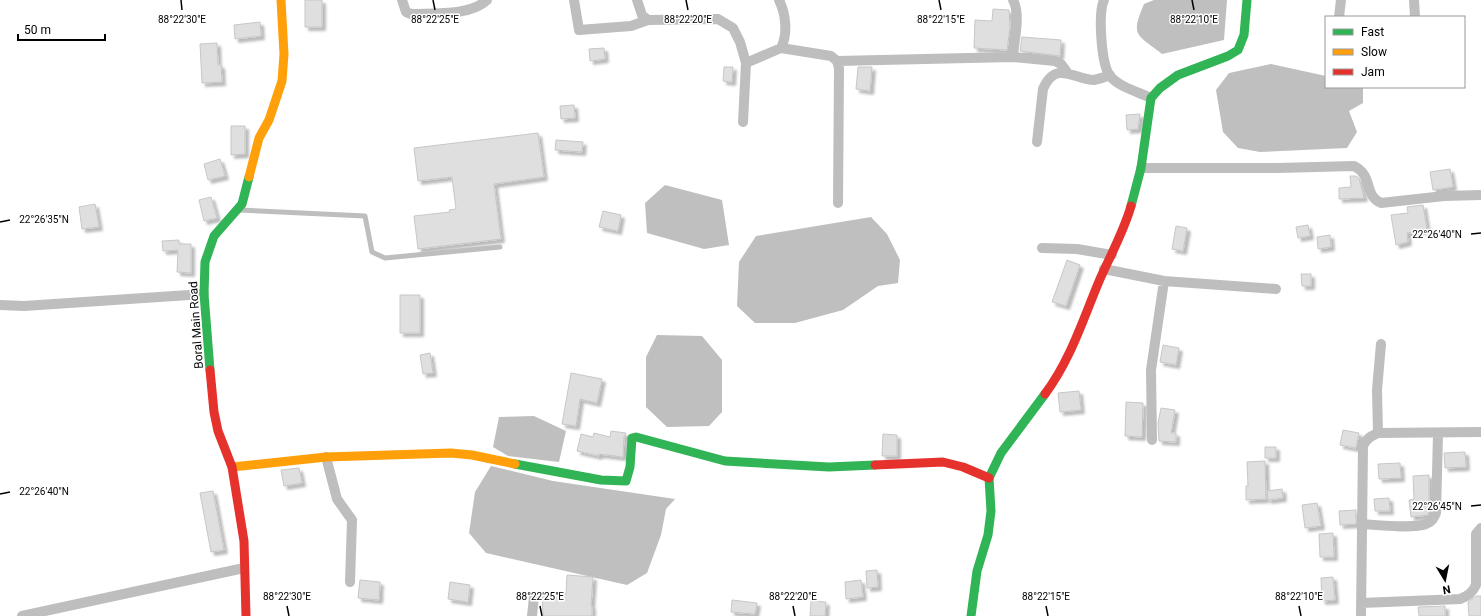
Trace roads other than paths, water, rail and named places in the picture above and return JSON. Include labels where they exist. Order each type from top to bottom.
[{"type":"street","name":"Boral Main Road","points":[[246,616],[244,541],[232,467],[218,431],[214,412],[204,294],[205,262],[211,243],[220,229],[238,210],[246,195],[259,138],[269,120],[282,82],[284,54],[281,0]]},
{"type":"street","points":[[402,0],[406,12],[412,14],[468,11],[479,7],[487,0]]},
{"type":"street","points":[[574,0],[579,30],[631,26],[648,20],[718,19],[724,21],[733,28],[742,46],[746,63],[743,122]]},
{"type":"street","points":[[637,0],[642,15],[648,20]]},
{"type":"street","points":[[779,0],[784,16],[785,28],[785,36],[781,48]]},
{"type":"street","points":[[1013,0],[1016,5],[1017,15],[1013,57]]},
{"type":"street","points":[[1104,0],[1101,15],[1105,62],[1110,75],[1117,82],[1151,98]]},
{"type":"street","points":[[971,616],[977,571],[988,535],[991,511],[989,478],[1001,453],[1055,381],[1070,355],[1104,270],[1127,220],[1141,168],[1151,98],[1157,90],[1177,75],[1237,51],[1242,45],[1247,0]]},
{"type":"street","points":[[1339,16],[1340,0]]},
{"type":"street","points":[[1414,0],[1415,16]]},
{"type":"street","points":[[746,63],[781,48],[831,56],[837,61],[839,68],[838,203]]},
{"type":"street","points":[[837,61],[1013,57],[1055,61],[1061,64],[1067,72]]},
{"type":"street","points":[[1037,142],[1043,89],[1046,81],[1054,75],[1067,72],[1095,80],[1110,75]]},
{"type":"street","points":[[1141,168],[1278,168],[1354,166],[1362,170],[1366,176],[1375,201],[1381,204],[1444,196],[1481,195]]},
{"type":"street","points":[[1042,248],[1076,250],[1112,255]]},
{"type":"street","points":[[1104,270],[1164,281],[1276,288]]},
{"type":"street","points":[[1152,440],[1151,370],[1164,281]]},
{"type":"street","points":[[0,305],[24,306],[204,294]]},
{"type":"street","points":[[1378,433],[1378,390],[1381,344]]},
{"type":"street","points":[[1361,616],[1363,446],[1368,438],[1378,433],[1438,434],[1481,432]]},
{"type":"street","points":[[1362,524],[1413,526],[1425,525],[1432,521],[1436,513],[1438,434]]},
{"type":"street","points":[[232,467],[326,457],[432,453],[472,455],[600,481],[622,483],[626,481],[629,473],[632,438],[636,436],[699,455],[725,461],[829,468],[943,462],[963,467],[989,478]]},
{"type":"street","points":[[326,457],[337,499],[352,520],[350,582]]},
{"type":"street","points":[[1361,603],[1460,599],[1466,596],[1472,592],[1476,585],[1476,534],[1481,528]]},
{"type":"street","points":[[22,616],[244,568]]},
{"type":"street","points":[[532,616],[534,597]]},
{"type":"lane","points":[[238,210],[365,216],[372,252],[384,258],[500,247]]}]
